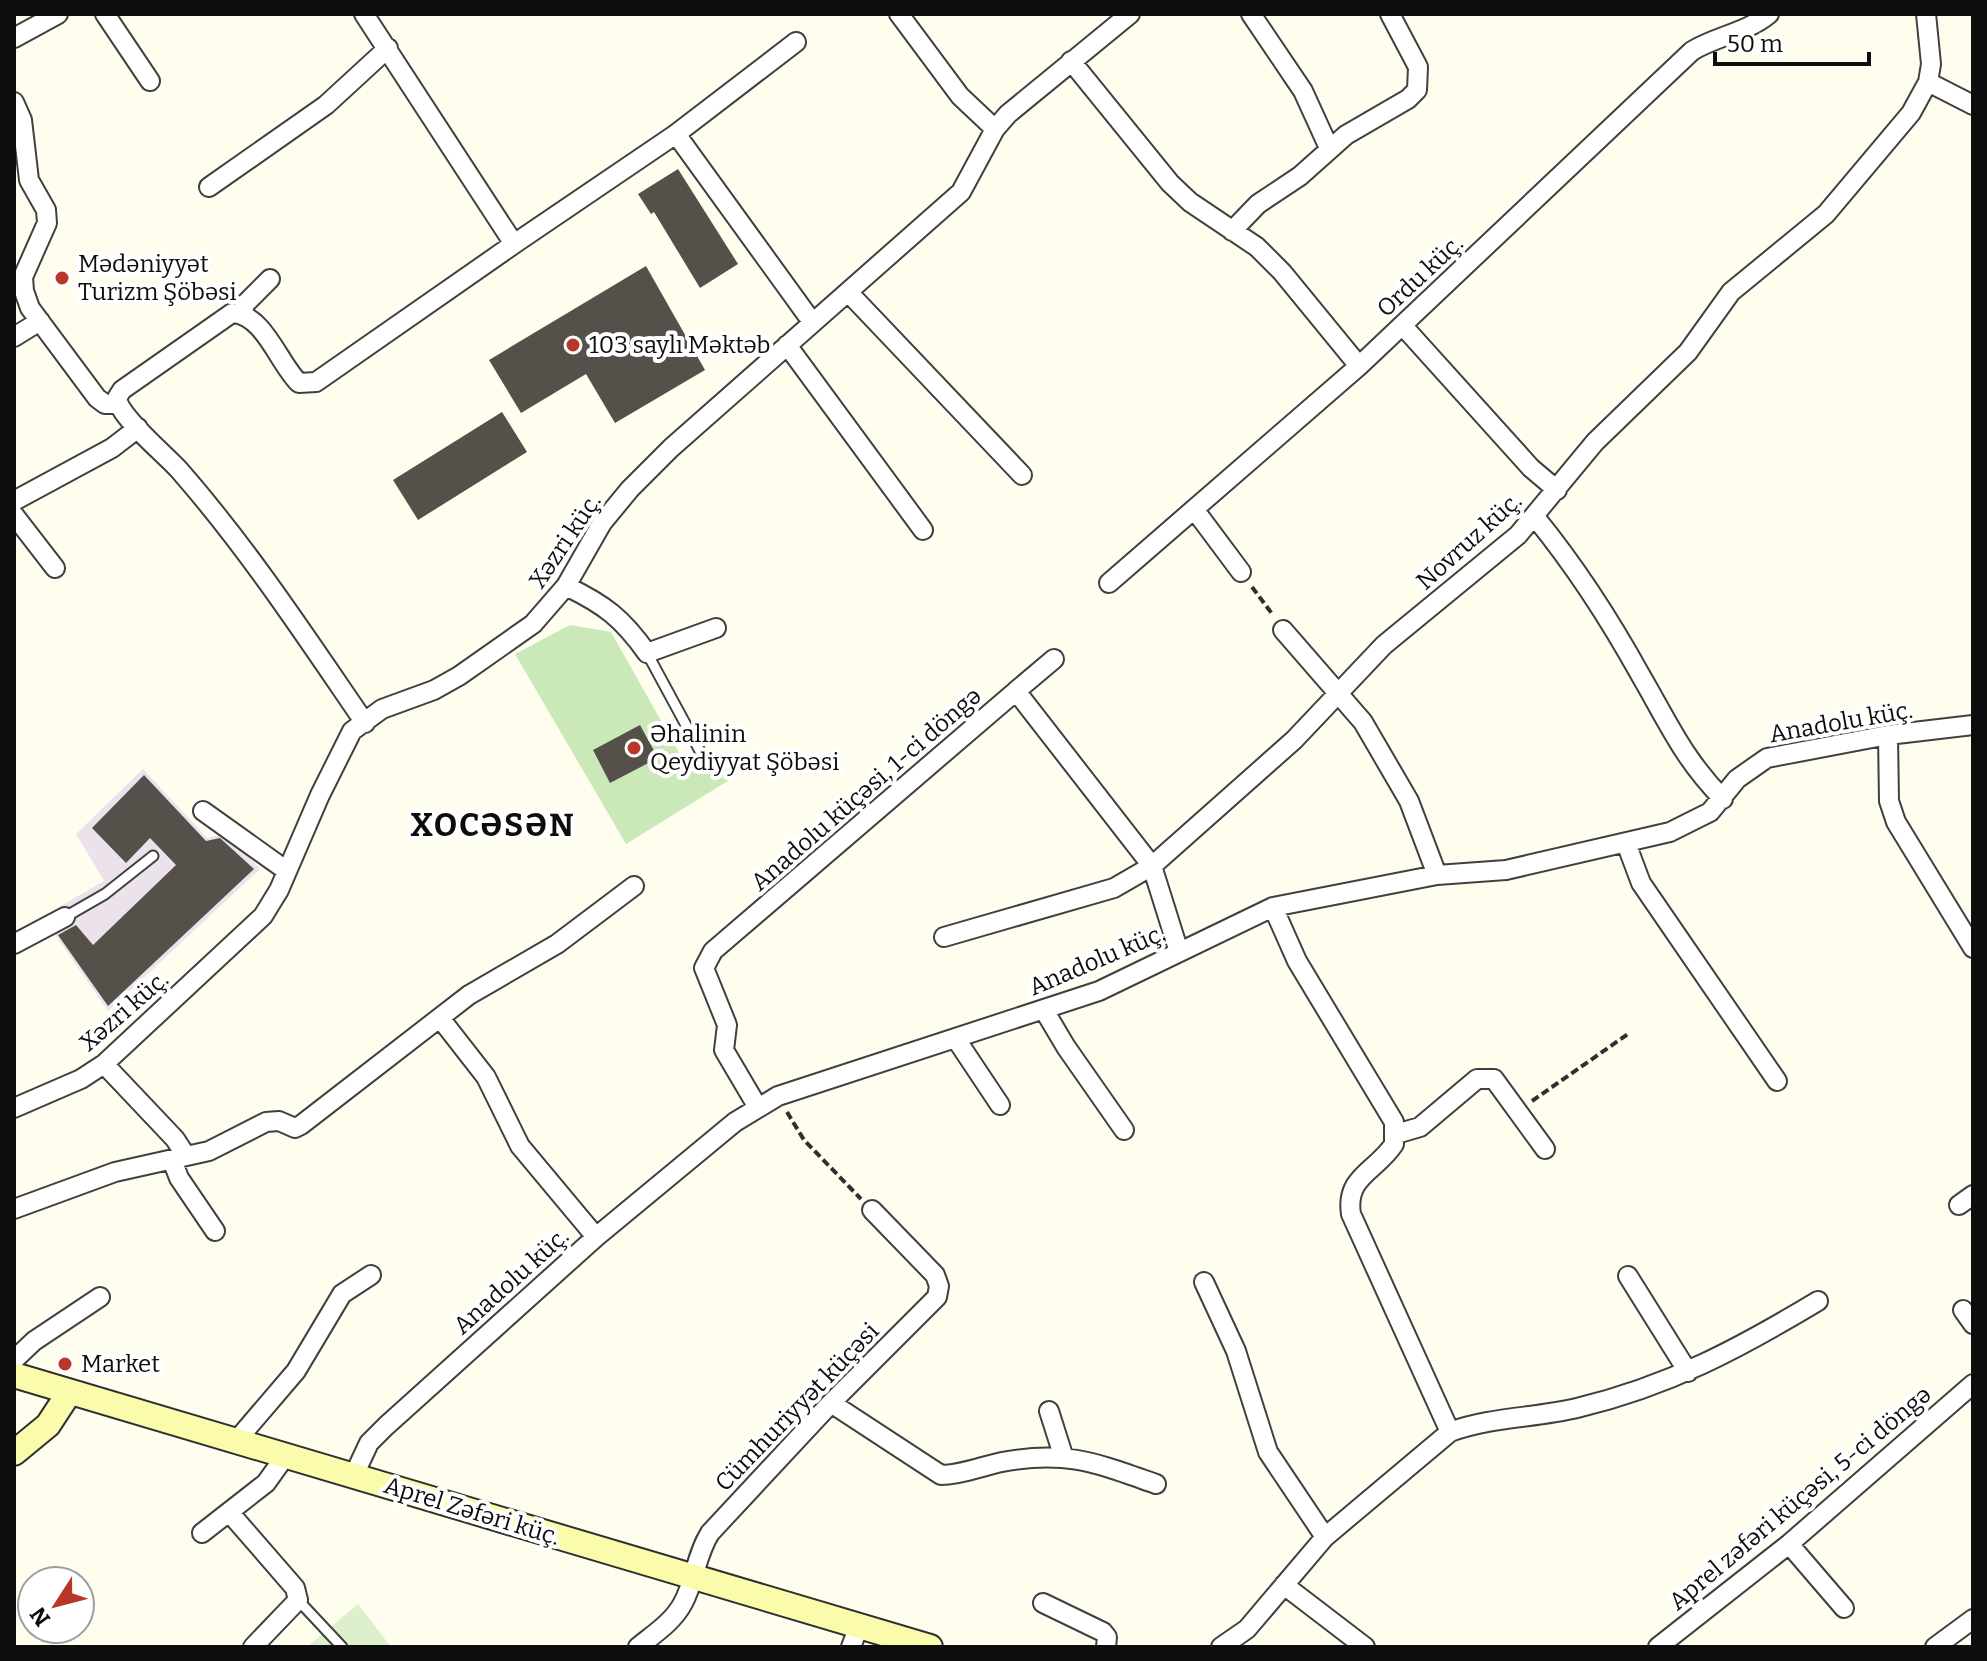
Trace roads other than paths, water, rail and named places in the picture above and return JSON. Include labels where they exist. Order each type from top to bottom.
[{"type":"street","points":[[14,38],[58,14]]},
{"type":"street","points":[[105,14],[150,81]]},
{"type":"street","points":[[364,14],[514,244]]},
{"type":"street","points":[[899,14],[960,96],[995,129]]},
{"type":"street","name":"Xəzri küç.","points":[[14,1108],[81,1079],[104,1064],[240,940],[263,916],[352,731],[382,709],[459,676],[533,624],[566,586],[583,551],[630,489],[671,448],[961,192],[995,129],[1071,61],[1130,14]]},
{"type":"street","points":[[1251,14],[1303,91],[1329,148]]},
{"type":"street","points":[[1232,231],[1258,204],[1300,176],[1329,148],[1417,90],[1418,67],[1390,14]]},
{"type":"street","name":"Ordu küç.","points":[[1109,583],[1403,326],[1692,51],[1710,40],[1740,31],[1769,14]]},
{"type":"street","name":"Novruz küç.","points":[[944,937],[1114,888],[1152,866],[1294,740],[1384,645],[1490,561],[1535,517],[1595,442],[1688,352],[1731,292],[1826,214],[1911,113],[1928,82],[1931,64],[1926,14]]},
{"type":"street","points":[[118,404],[122,390],[223,317],[241,314],[259,328],[292,377],[309,385],[413,317],[676,134],[796,42]]},
{"type":"street","points":[[209,187],[315,113],[388,48]]},
{"type":"street","points":[[1071,61],[1170,183],[1257,247],[1282,272],[1359,366]]},
{"type":"street","points":[[1928,82],[1973,104]]},
{"type":"street","points":[[14,102],[22,120],[29,180],[46,210],[47,223],[23,277],[30,308],[97,398],[105,404],[118,404]]},
{"type":"street","points":[[676,134],[807,315]]},
{"type":"street","points":[[241,314],[246,303],[270,279]]},
{"type":"street","points":[[848,292],[1022,475]]},
{"type":"street","points":[[14,337],[40,321]]},
{"type":"street","points":[[1403,326],[1531,468],[1557,490]]},
{"type":"street","points":[[787,345],[923,530]]},
{"type":"street","points":[[118,404],[227,527],[365,723]]},
{"type":"street","points":[[14,501],[95,459],[138,428]]},
{"type":"street","points":[[1194,509],[1241,572]]},
{"type":"street","points":[[14,515],[55,568]]},
{"type":"street","points":[[1535,517],[1586,586],[1641,676],[1683,754],[1723,799]]},
{"type":"street","points":[[566,586],[603,604],[627,625],[647,653],[716,628]]},
{"type":"street","points":[[1283,630],[1363,722],[1409,801],[1437,875]]},
{"type":"street","points":[[1016,691],[1054,659]]},
{"type":"street","name":"Anadolu küçəsi, 1-ci döngə","points":[[757,1106],[724,1050],[727,1025],[704,968],[713,951],[1016,691],[1152,866],[1179,952]]},
{"type":"street","name":"Anadolu küç.","points":[[354,1475],[369,1443],[386,1426],[596,1237],[757,1106],[778,1096],[1044,1010],[1128,979],[1273,907],[1437,875],[1506,870],[1626,843],[1688,825],[1710,812],[1748,768],[1767,758],[1888,735],[1973,725]]},
{"type":"street","points":[[1888,735],[1889,801],[1896,822],[1973,948]]},
{"type":"street","points":[[203,811],[287,871]]},
{"type":"street","points":[[1626,843],[1641,883],[1777,1081]]},
{"type":"street","points":[[14,1209],[115,1172],[209,1151],[266,1122],[279,1121],[295,1128],[301,1125],[488,982],[557,944],[634,886]]},
{"type":"street","points":[[1273,907],[1297,961],[1387,1106],[1396,1134],[1390,1151],[1355,1183],[1348,1197],[1450,1432]]},
{"type":"street","points":[[14,944],[65,917]]},
{"type":"street","points":[[1044,1010],[1124,1130]]},
{"type":"street","points":[[440,1018],[486,1077],[520,1146],[596,1237]]},
{"type":"street","points":[[956,1039],[1000,1105]]},
{"type":"street","points":[[104,1064],[175,1139],[179,1178],[215,1231]]},
{"type":"street","points":[[1396,1134],[1420,1127],[1477,1079],[1486,1076],[1494,1079],[1545,1149]]},
{"type":"street","name":"Cümhuriyyət küçəsi","points":[[638,1647],[674,1616],[710,1533],[831,1403],[937,1297],[939,1286],[935,1275],[872,1210]]},
{"type":"street","points":[[237,1440],[296,1371],[342,1294],[371,1275]]},
{"type":"street","points":[[1628,1276],[1688,1372]]},
{"type":"street","points":[[1204,1282],[1236,1351],[1268,1452],[1325,1537]]},
{"type":"street","points":[[14,1360],[34,1341],[100,1297]]},
{"type":"street","points":[[1221,1647],[1247,1629],[1325,1537],[1450,1432],[1469,1425],[1581,1407],[1688,1372],[1744,1346],[1818,1301]]},
{"type":"street","name":"Aprel Zəfəri küç.","points":[[14,1375],[692,1578],[855,1636],[930,1647]]},
{"type":"street","name":"Aprel zəfəri küçəsi, 5-ci döngə","points":[[1658,1647],[1789,1544],[1973,1384]]},
{"type":"street","points":[[14,1453],[48,1425],[69,1393]]},
{"type":"street","points":[[831,1403],[941,1475],[1002,1462],[1063,1455],[1084,1459],[1156,1484]]},
{"type":"street","points":[[1049,1411],[1063,1455]]},
{"type":"street","points":[[202,1533],[266,1483],[286,1455]]},
{"type":"street","points":[[229,1512],[295,1588],[298,1600],[253,1647]]},
{"type":"street","points":[[1789,1544],[1844,1608]]},
{"type":"street","points":[[1284,1585],[1365,1647]]},
{"type":"street","points":[[1043,1603],[1103,1632],[1107,1637],[1106,1647]]},
{"type":"street","points":[[1935,1647],[1973,1619]]},
{"type":"lane","points":[[647,653],[700,751]]},
{"type":"lane","points":[[65,917],[105,894],[153,856]]},
{"type":"lane","points":[[298,1600],[342,1647]]},
{"type":"place","name":"Mədəniyyət Turizm Şöbəsi","points":[[62,278]]},
{"type":"place","name":"103 saylı Məktəb","points":[[573,345]]},
{"type":"place","name":"Əhalinin Qeydiyyat Şöbəsi","points":[[634,748]]},
{"type":"place","name":"Market","points":[[65,1364]]},
{"type":"district","name":"XOCƏSƏN","points":[[493,825]]}]
